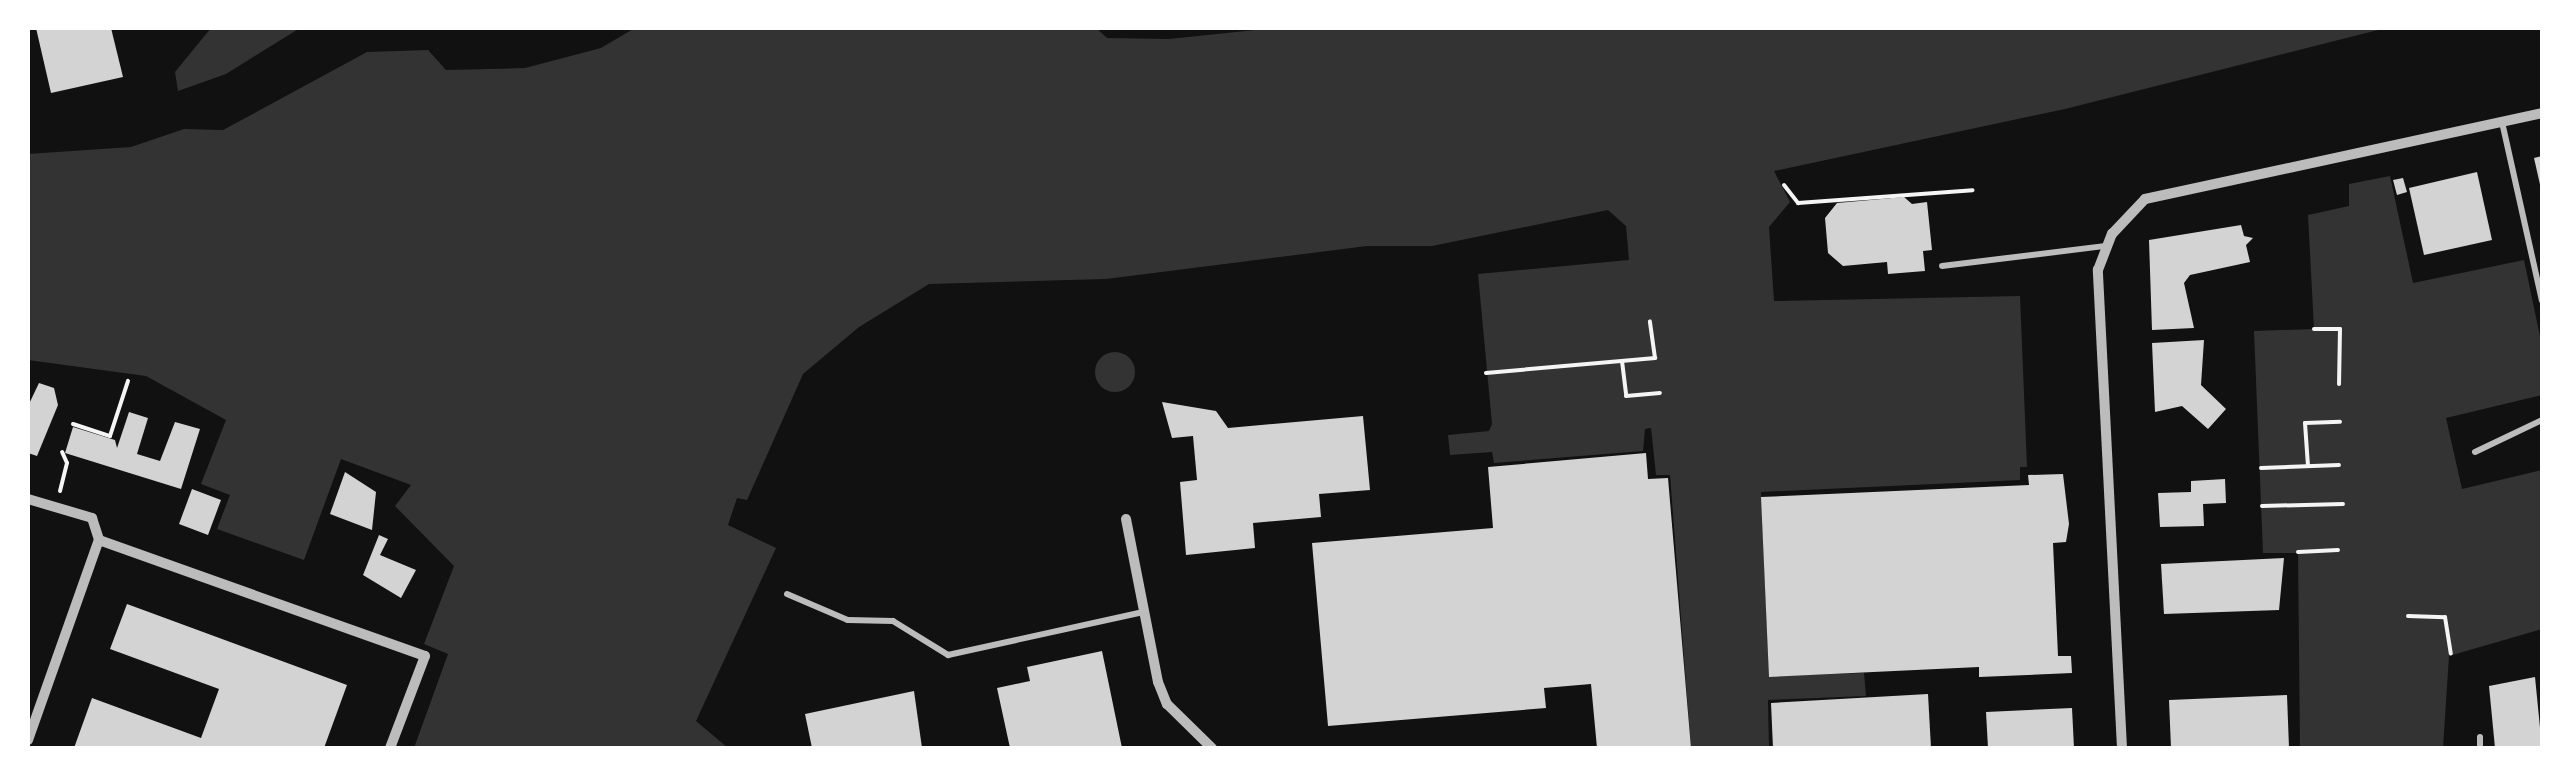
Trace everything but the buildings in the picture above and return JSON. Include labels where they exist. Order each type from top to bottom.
[{"type":"street","points":[[2122,748],[2098,270],[2107,246],[2145,199],[2542,113]]},
{"type":"street","points":[[28,500],[92,518],[100,540],[28,740]]},
{"type":"street","points":[[1126,519],[1167,704],[1212,748]]},
{"type":"street","points":[[100,540],[425,656],[390,748]]},
{"type":"lane","points":[[2502,122],[2542,301]]},
{"type":"lane","points":[[1942,266],[2107,246]]},
{"type":"lane","points":[[2475,452],[2542,420]]},
{"type":"lane","points":[[788,594],[848,620],[893,621],[948,655],[1144,612]]},
{"type":"lane","points":[[2480,737],[2480,748]]},
{"type":"path","points":[[1784,185],[1798,203],[1973,190]]},
{"type":"path","points":[[1486,373],[1655,358],[1650,321]]},
{"type":"path","points":[[2314,329],[2340,328],[2339,384]]},
{"type":"path","points":[[1622,361],[1626,396],[1660,394]]},
{"type":"path","points":[[72,424],[110,436],[128,381]]},
{"type":"path","points":[[2308,466],[2305,423],[2340,422]]},
{"type":"path","points":[[56,505],[67,463],[62,452]]},
{"type":"path","points":[[2261,468],[2338,465]]},
{"type":"path","points":[[2262,506],[2343,504]]},
{"type":"path","points":[[2298,552],[2338,550]]},
{"type":"path","points":[[2408,616],[2444,617],[2451,654]]},
{"type":"shaded area","points":[[211,28],[300,28],[226,74],[178,91],[175,72]]},
{"type":"shaded area","points":[[635,28],[1096,28],[1107,38],[1169,39],[1275,28],[2386,28],[2065,109],[1774,171],[1790,202],[1769,227],[1774,301],[2020,296],[2027,467],[2020,467],[2020,480],[1761,492],[1769,676],[1864,673],[1866,696],[1768,700],[1769,748],[1691,748],[1670,475],[1656,475],[1651,428],[1645,429],[1643,451],[1494,463],[1492,452],[1450,455],[1448,435],[1489,431],[1492,424],[1478,274],[1629,260],[1626,226],[1608,210],[1432,246],[1367,246],[1106,279],[929,284],[859,327],[803,374],[747,500],[737,498],[728,525],[776,548],[696,721],[728,748],[414,748],[448,654],[424,644],[454,566],[395,506],[411,485],[341,459],[304,560],[217,529],[230,495],[201,484],[226,420],[146,376],[28,360],[28,154],[131,147],[184,129],[223,130],[367,52],[428,50],[446,70],[525,68],[601,48]]},
{"type":"shaded area","points":[[2390,176],[2413,283],[2524,260],[2542,346],[2542,395],[2446,418],[2462,489],[2542,470],[2542,629],[2449,656],[2443,748],[2300,748],[2298,553],[2263,553],[2254,331],[2314,329],[2308,215],[2349,206],[2349,184]]},
{"type":"shaded area","points":[[1115,352],[1129,358],[1135,372],[1129,386],[1115,392],[1101,386],[1095,372],[1101,358]]}]
